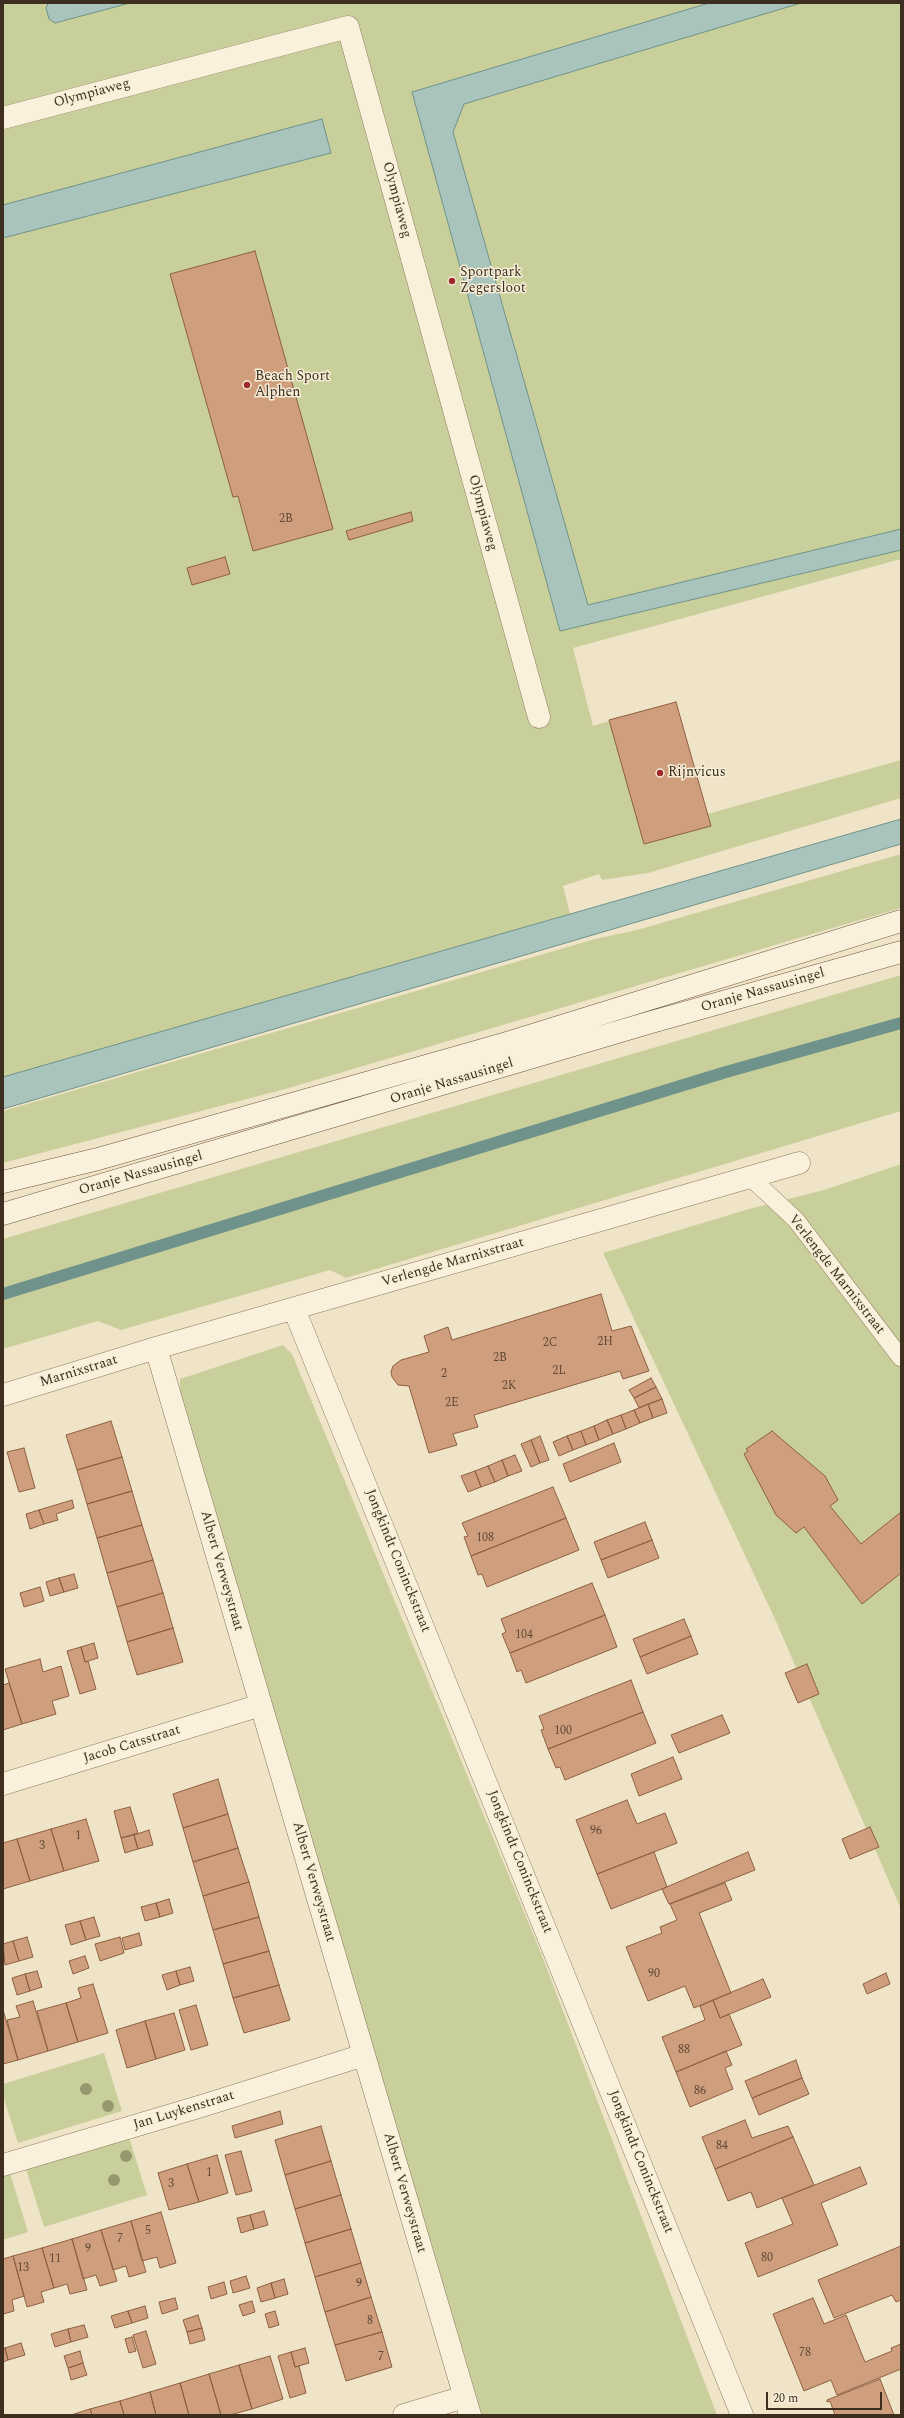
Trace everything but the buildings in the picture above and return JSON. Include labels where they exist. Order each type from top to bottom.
[{"type":"street","name":"Olympiaweg","points":[[3,118],[348,27],[539,717]]},
{"type":"street","name":"Oranje Nassausingel","points":[[3,1182],[98,1159],[507,1043],[901,921]]},
{"type":"street","name":"Oranje Nassausingel","points":[[3,1214],[648,1023],[901,952]]},
{"type":"street","name":"Verlengde Marnixstraat","points":[[156,1348],[799,1163]]},
{"type":"street","name":"Jongkindt Coninckstraat","points":[[294,1309],[742,2415]]},
{"type":"street","name":"Marnixstraat","points":[[3,1395],[156,1348]]},
{"type":"street","name":"Albert Verweystraat","points":[[156,1348],[467,2406]]},
{"type":"street","name":"Jacob Catsstraat","points":[[3,1784],[261,1705]]},
{"type":"street","name":"Jan Luykenstraat","points":[[3,2165],[206,2105],[364,2055]]},
{"type":"street","points":[[404,2415],[467,2406]]},
{"type":"lane","name":"Verlengde Marnixstraat","points":[[751,1178],[796,1220],[901,1358]]},
{"type":"green space","name":"Sportpark Zegersloot","points":[[3,3],[901,3],[901,559],[573,648],[593,726],[616,719],[643,832],[901,760],[901,798],[648,873],[602,880],[599,874],[563,886],[570,914],[3,1078]]},
{"type":"green space","points":[[901,854],[901,908],[285,1089],[3,1163],[3,1111],[595,939],[637,930]]},
{"type":"green space","points":[[901,975],[901,1111],[346,1278],[330,1270],[121,1330],[98,1321],[3,1349],[3,1239]]},
{"type":"green space","points":[[901,1164],[901,1909],[774,1617],[603,1253],[749,1209],[824,1190]]},
{"type":"green space","points":[[283,1345],[292,1354],[539,1948],[717,2415],[482,2415],[180,1396],[180,1379]]},
{"type":"green space","points":[[104,2053],[122,2111],[18,2143],[3,2096],[3,2084]]},
{"type":"green space","points":[[129,2137],[147,2195],[44,2227],[26,2169]]},
{"type":"green space","points":[[10,2173],[28,2232],[3,2240],[3,2175]]},
{"type":"water","points":[[48,3],[130,3],[55,23],[49,19],[46,8]]},
{"type":"water","points":[[709,3],[801,3],[464,104],[453,132],[588,605],[901,529],[901,550],[560,631],[412,92]]},
{"type":"water","points":[[322,119],[331,153],[3,238],[3,205]]},
{"type":"water","points":[[901,819],[901,844],[3,1109],[3,1077]]},
{"type":"waterway","points":[[3,1294],[726,1072],[901,1023]]},
{"type":"place","name":"Sportpark Zegersloot","points":[[452,281]]},
{"type":"place","name":"Beach Sport Alphen","points":[[247,385]]},
{"type":"place","name":"Rijnvicus","points":[[660,773]]}]
